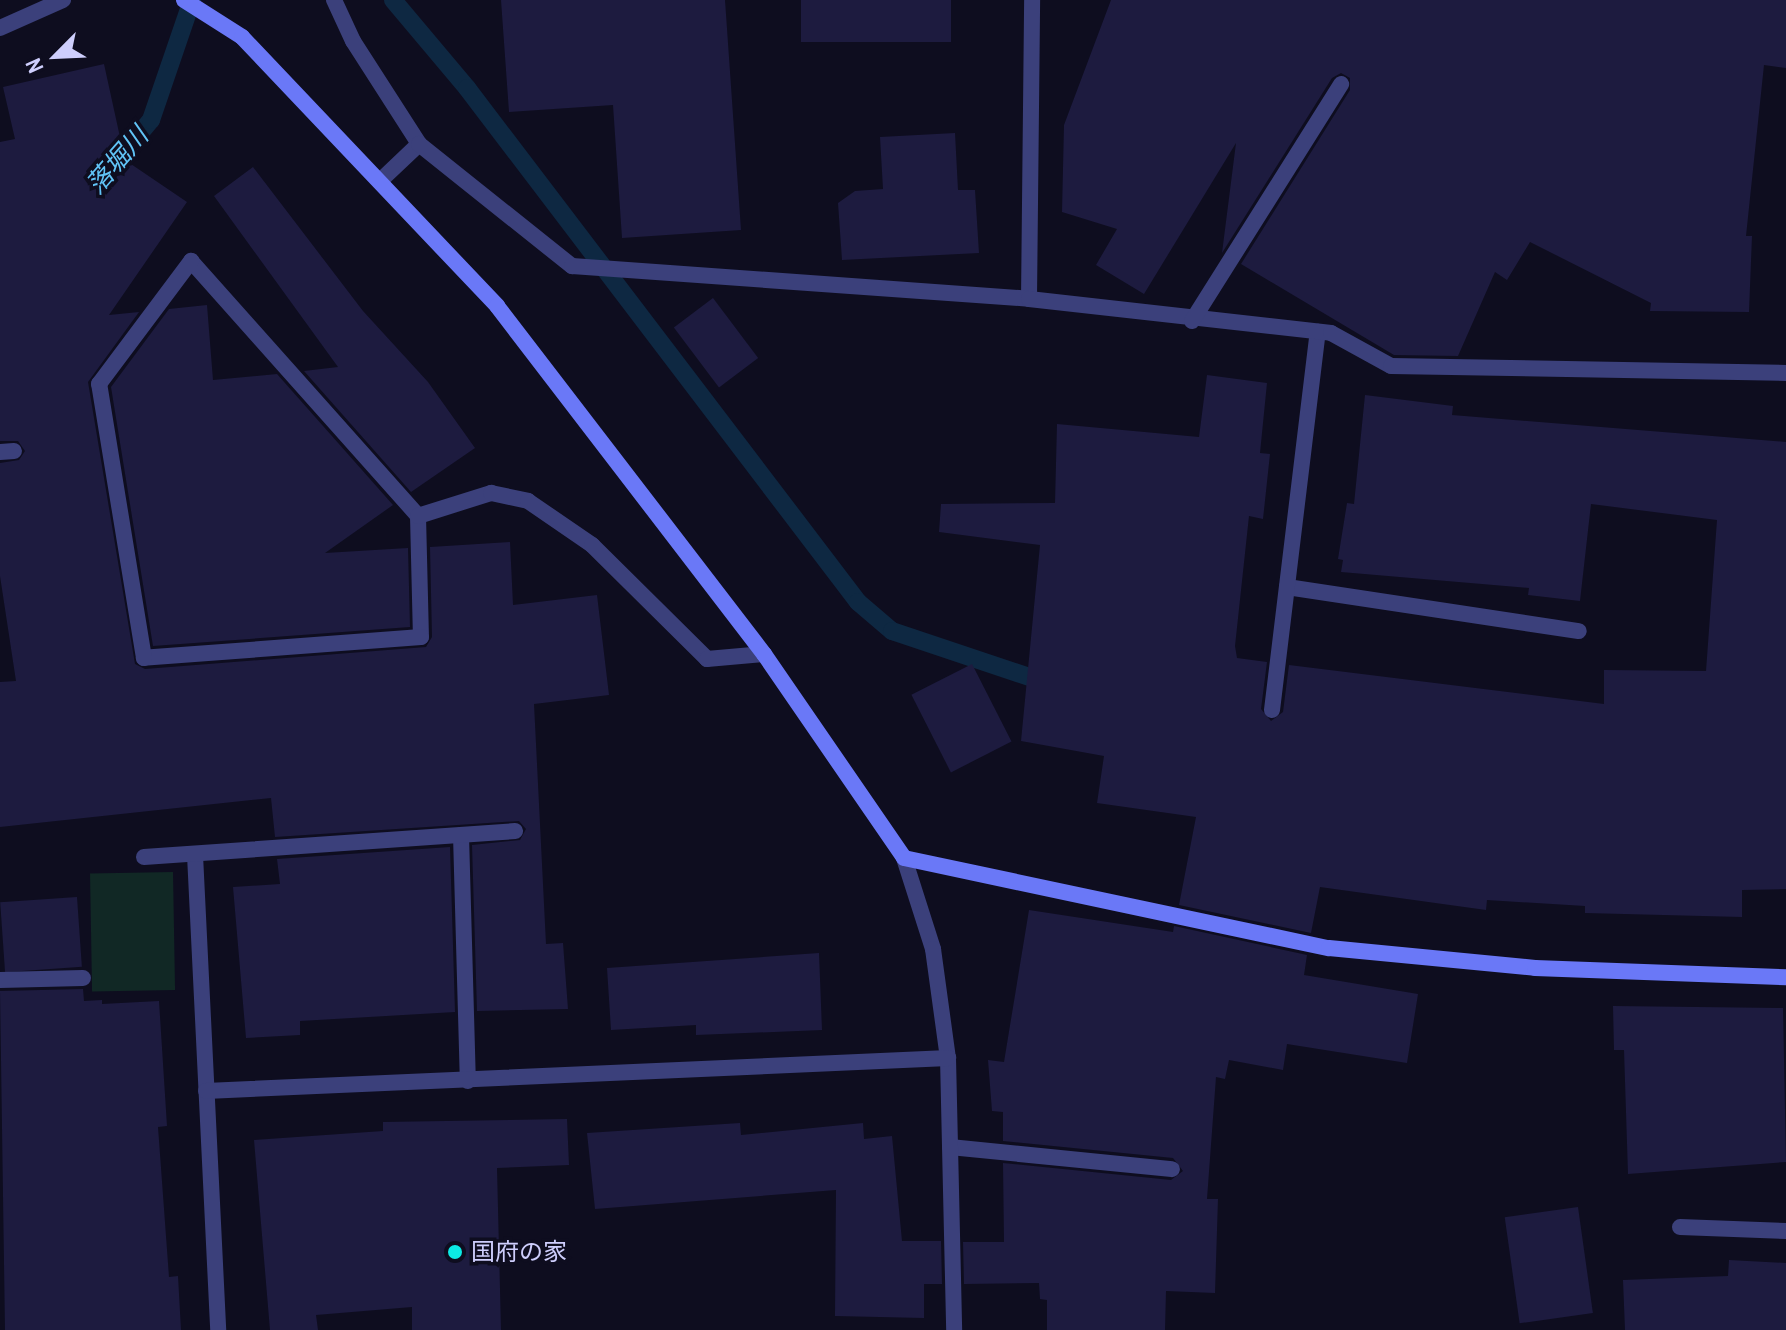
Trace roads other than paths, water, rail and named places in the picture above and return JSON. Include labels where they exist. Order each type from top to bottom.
[{"type":"street","points":[[0,28],[63,0]]},
{"type":"street","points":[[184,0],[242,37],[497,306],[764,654],[904,858],[933,949],[948,1058],[954,1330]]},
{"type":"street","points":[[334,0],[353,41],[419,144],[572,266],[1029,299],[1192,321],[1331,333],[1391,366],[1786,373]]},
{"type":"street","points":[[1029,299],[1032,0]]},
{"type":"street","points":[[1192,321],[1341,84]]},
{"type":"street","points":[[380,181],[419,144]]},
{"type":"street","points":[[191,261],[418,516],[421,637],[144,658],[99,384],[191,261]]},
{"type":"street","points":[[1272,710],[1318,332]]},
{"type":"street","points":[[418,516],[491,493],[528,501],[592,545],[707,659],[764,654]]},
{"type":"street","points":[[1287,587],[1579,631]]},
{"type":"street","points":[[144,857],[515,831]]},
{"type":"street","points":[[461,835],[468,1081]]},
{"type":"street","points":[[195,855],[218,1330]]},
{"type":"street","points":[[904,858],[1329,948],[1535,968],[1786,977]]},
{"type":"street","points":[[0,980],[83,978]]},
{"type":"street","points":[[206,1091],[948,1058]]},
{"type":"street","points":[[950,1147],[1172,1169]]},
{"type":"street","points":[[1680,1227],[1786,1231]]},
{"type":"waterway","name":"落堀川","points":[[108,171],[151,120],[192,0]]},
{"type":"waterway","points":[[393,0],[467,88],[858,602],[892,631],[1050,684]]},
{"type":"place","name":"国府の家","points":[[455,1252]]}]
